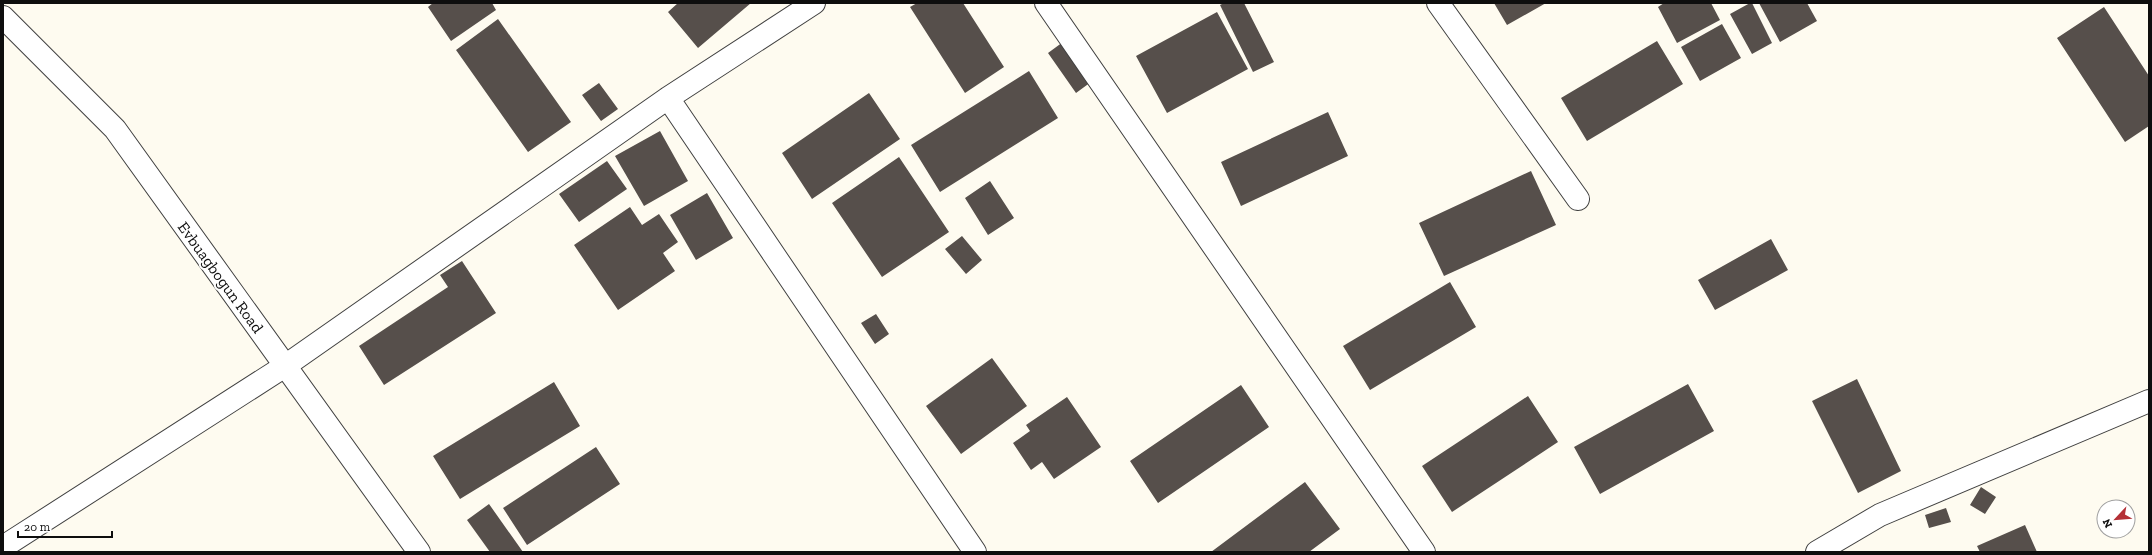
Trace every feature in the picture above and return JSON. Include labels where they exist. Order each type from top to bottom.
[{"type":"street","points":[[3,547],[285,366],[668,98],[814,3]]},
{"type":"street","points":[[1046,3],[1424,552]]},
{"type":"street","points":[[1438,3],[1578,199]]},
{"type":"street","name":"Evbuagbogun Road","points":[[3,17],[115,129],[419,552]]},
{"type":"street","points":[[668,98],[975,552]]},
{"type":"street","points":[[1817,552],[1880,515],[2149,401]]},
{"type":"building","points":[[433,3],[492,3],[496,10],[451,41],[428,7]]},
{"type":"building","points":[[678,3],[751,3],[698,48],[668,12]]},
{"type":"building","points":[[917,3],[963,3],[1004,67],[965,93],[910,7]]},
{"type":"building","points":[[1224,3],[1244,3],[1274,62],[1253,72],[1220,5]]},
{"type":"building","points":[[1494,3],[1546,3],[1507,25]]},
{"type":"building","points":[[1664,3],[1711,3],[1720,20],[1677,43],[1658,7]]},
{"type":"building","points":[[1752,3],[1772,43],[1752,54],[1730,14]]},
{"type":"building","points":[[1759,3],[1807,3],[1817,21],[1780,42]]},
{"type":"building","points":[[2104,7],[2149,76],[2149,126],[2125,142],[2057,38]]},
{"type":"building","points":[[1217,12],[1248,69],[1167,113],[1136,56]]},
{"type":"building","points":[[498,19],[571,122],[528,152],[456,50]]},
{"type":"building","points":[[1722,24],[1741,58],[1700,81],[1681,47]]},
{"type":"building","points":[[1657,41],[1683,84],[1587,141],[1561,98]]},
{"type":"building","points":[[1063,42],[1091,82],[1076,93],[1048,53]]},
{"type":"building","points":[[1029,71],[1058,118],[940,192],[911,145]]},
{"type":"building","points":[[599,83],[618,109],[601,121],[582,95]]},
{"type":"building","points":[[869,93],[900,139],[812,199],[782,153]]},
{"type":"building","points":[[1328,112],[1348,156],[1241,206],[1221,162]]},
{"type":"building","points":[[660,131],[688,181],[644,206],[615,156]]},
{"type":"building","points":[[899,157],[949,232],[882,277],[832,203]]},
{"type":"building","points":[[607,161],[627,189],[579,222],[559,194]]},
{"type":"building","points":[[1531,171],[1556,225],[1444,276],[1419,223]]},
{"type":"building","points":[[990,181],[1014,218],[988,235],[965,198]]},
{"type":"building","points":[[707,193],[733,238],[696,260],[670,215]]},
{"type":"building","points":[[630,207],[642,225],[659,214],[678,242],[663,253],[675,271],[618,310],[574,245]]},
{"type":"building","points":[[962,236],[982,260],[966,274],[945,249]]},
{"type":"building","points":[[1771,239],[1788,270],[1715,310],[1698,280]]},
{"type":"building","points":[[462,261],[496,313],[384,385],[359,346],[448,287],[440,275]]},
{"type":"building","points":[[1450,282],[1476,327],[1370,390],[1343,346]]},
{"type":"building","points":[[876,314],[889,334],[875,344],[861,323]]},
{"type":"building","points":[[992,358],[1027,406],[961,454],[926,406]]},
{"type":"building","points":[[1857,379],[1901,471],[1858,493],[1812,401]]},
{"type":"building","points":[[554,382],[580,426],[460,499],[433,456]]},
{"type":"building","points":[[1688,384],[1714,431],[1600,494],[1574,447]]},
{"type":"building","points":[[1241,385],[1269,427],[1158,503],[1130,461]]},
{"type":"building","points":[[1528,396],[1558,442],[1452,512],[1422,466]]},
{"type":"building","points":[[1067,397],[1101,447],[1054,479],[1042,462],[1031,470],[1013,443],[1030,431],[1026,425]]},
{"type":"building","points":[[596,447],[620,484],[527,545],[503,508]]},
{"type":"building","points":[[1305,482],[1340,529],[1309,552],[1211,552]]},
{"type":"building","points":[[1981,487],[1996,497],[1985,514],[1970,505]]},
{"type":"building","points":[[489,504],[523,552],[490,552],[467,520]]},
{"type":"building","points":[[1946,508],[1951,522],[1929,528],[1925,515]]},
{"type":"building","points":[[2025,525],[2037,552],[1980,552],[1977,546]]}]
